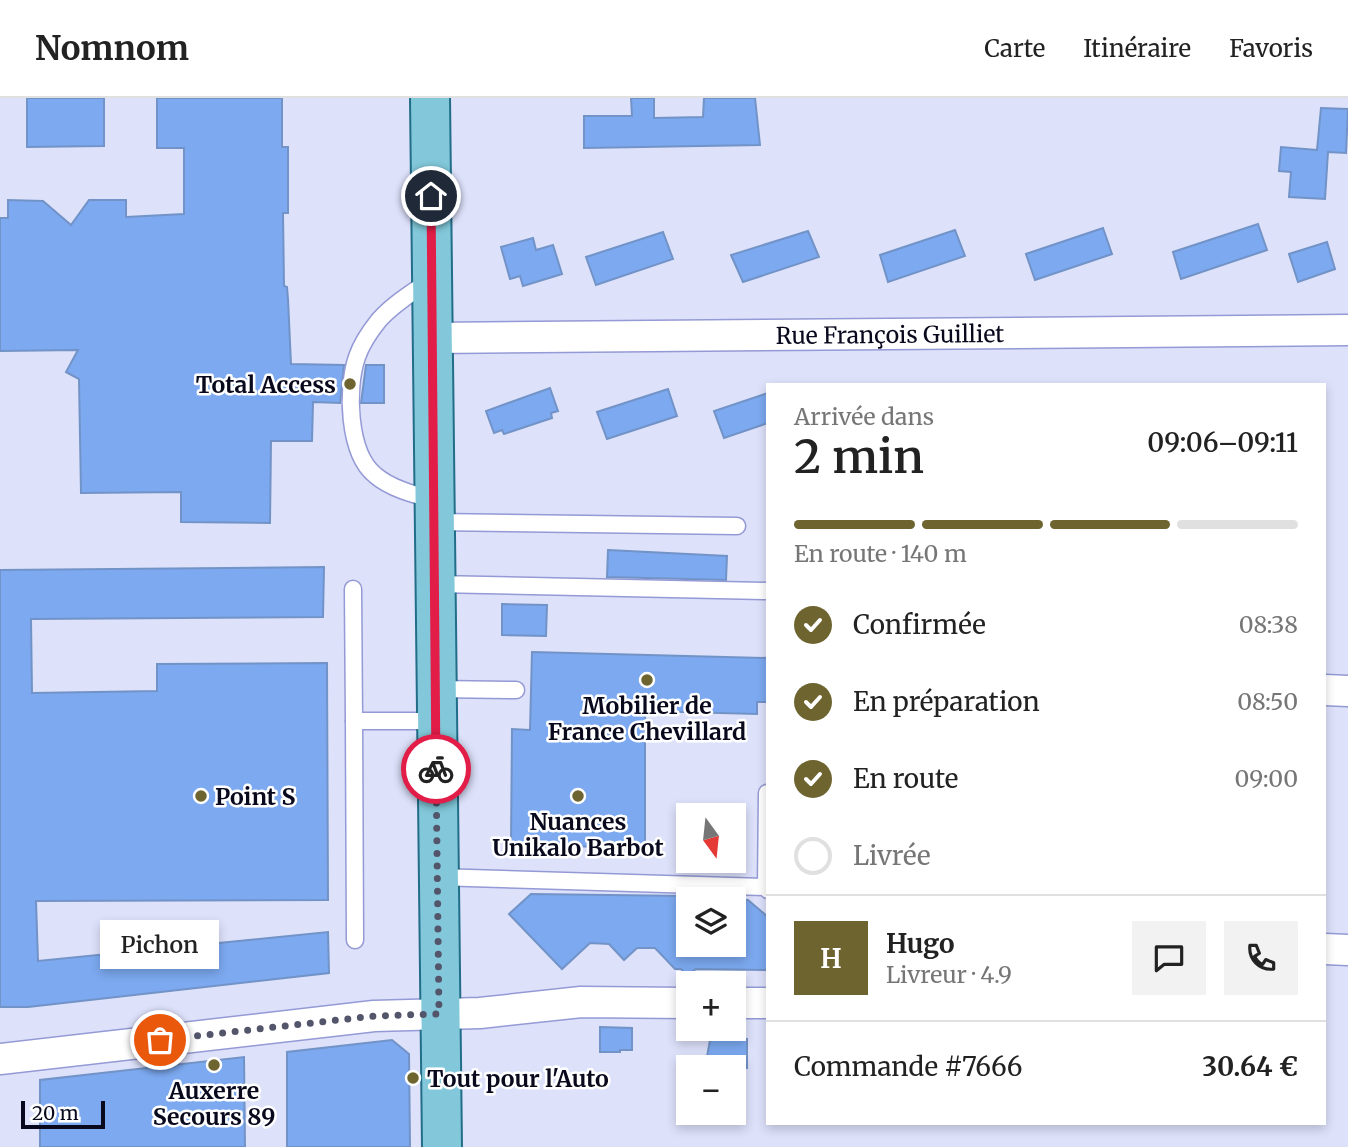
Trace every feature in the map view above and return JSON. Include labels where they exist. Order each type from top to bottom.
[{"type":"main road","points":[[430,98],[442,1147]]},
{"type":"street","name":"Rue François Guilliet","points":[[433,338],[1348,330]]},
{"type":"street","points":[[1326,690],[1348,691]]},
{"type":"street","points":[[1326,949],[1348,950]]},
{"type":"street","points":[[0,1059],[374,1016],[480,1013],[581,1002],[676,1003]]},
{"type":"street","points":[[746,1003],[766,1003]]},
{"type":"lane","points":[[432,278],[379,320],[356,359],[352,423],[359,452],[375,475],[435,511],[737,526]]},
{"type":"lane","points":[[435,583],[766,591]]},
{"type":"lane","points":[[353,589],[355,940]]},
{"type":"lane","points":[[354,721],[516,690]]},
{"type":"lane","points":[[438,877],[766,889]]},
{"type":"building","points":[[27,98],[104,98],[104,146],[27,147]]},
{"type":"building","points":[[157,98],[282,98],[282,147],[288,147],[288,213],[283,213],[284,286],[287,287],[291,364],[344,365],[340,403],[313,402],[312,441],[271,441],[270,523],[181,522],[181,492],[81,493],[79,379],[66,372],[78,350],[0,351],[0,218],[8,218],[8,200],[43,201],[71,225],[89,200],[126,200],[126,217],[184,214],[184,148],[157,148]]},
{"type":"building","points":[[631,98],[654,98],[654,118],[703,117],[704,98],[755,98],[760,145],[584,148],[584,116],[632,116]]},
{"type":"building","points":[[1321,108],[1348,109],[1346,153],[1328,152],[1325,199],[1289,197],[1291,172],[1279,171],[1281,147],[1317,150]]},
{"type":"building","points":[[1258,224],[1267,250],[1181,279],[1173,252]]},
{"type":"building","points":[[1103,228],[1112,254],[1035,280],[1026,254]]},
{"type":"building","points":[[955,230],[965,256],[888,282],[880,255]]},
{"type":"building","points":[[808,231],[819,257],[743,282],[731,255]]},
{"type":"building","points":[[663,232],[673,259],[596,285],[586,257]]},
{"type":"building","points":[[533,238],[536,250],[553,245],[562,274],[523,286],[520,276],[510,279],[501,247]]},
{"type":"building","points":[[1327,242],[1335,269],[1298,282],[1289,254]]},
{"type":"building","points":[[366,365],[384,365],[384,403],[361,403]]},
{"type":"building","points":[[550,388],[558,411],[551,413],[552,418],[504,434],[502,430],[494,433],[486,411]]},
{"type":"building","points":[[668,389],[677,416],[607,439],[597,412]]},
{"type":"building","points":[[766,394],[766,424],[724,438],[714,411]]},
{"type":"building","points":[[608,550],[727,556],[726,580],[607,577]]},
{"type":"building","points":[[324,567],[323,617],[31,619],[32,693],[157,691],[157,664],[327,663],[328,900],[36,901],[38,961],[328,932],[329,973],[28,1007],[0,1007],[0,570]]},
{"type":"building","points":[[502,604],[547,605],[546,636],[502,635]]},
{"type":"building","points":[[532,652],[766,658],[766,702],[757,702],[757,714],[645,711],[645,847],[511,846],[512,729],[530,730]]},
{"type":"building","points":[[531,894],[676,896],[676,957],[746,957],[746,900],[766,915],[766,970],[683,971],[675,969],[655,948],[637,948],[624,960],[609,944],[590,943],[562,969],[509,914]]},
{"type":"building","points":[[600,1027],[632,1028],[632,1050],[600,1052]]},
{"type":"building","points":[[746,1039],[747,1068],[746,1055],[707,1055],[710,1041]]},
{"type":"building","points":[[392,1040],[409,1054],[410,1147],[287,1147],[287,1052]]},
{"type":"building","points":[[244,1057],[245,1147],[40,1147],[40,1080]]},
{"type":"way so far","points":[[160,1040],[374,1016],[439,1014],[436,769]]},
{"type":"place","name":"Total Access","points":[[350,384]]},
{"type":"place","name":"Mobilier de France Chevillard","points":[[647,680]]},
{"type":"place","name":"Point S","points":[[201,796]]},
{"type":"place","name":"Nuances Unikalo Barbot","points":[[578,796]]},
{"type":"place","name":"Pichon","points":[[160,1040]]},
{"type":"place","name":"Auxerre Secours 89","points":[[214,1065]]},
{"type":"place","name":"Tout pour l'Auto","points":[[413,1078]]},
{"type":"route","points":[[431,196],[436,769]]}]
